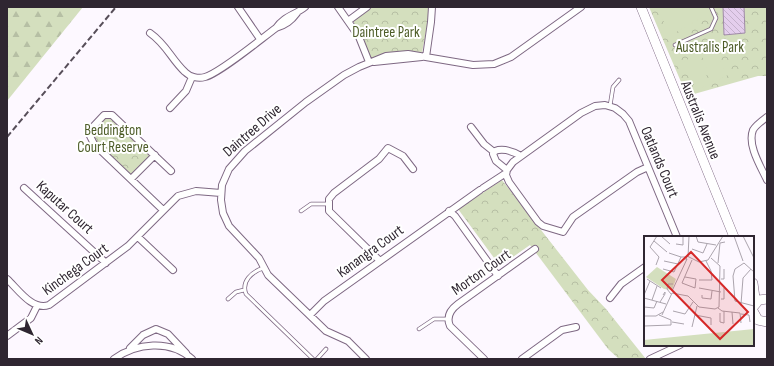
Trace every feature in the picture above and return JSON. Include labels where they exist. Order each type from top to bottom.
[{"type":"street","points":[[238,7],[260,39]]},
{"type":"street","points":[[150,33],[163,43],[181,68],[192,76],[202,77],[211,74],[276,28],[285,18],[297,13],[305,7]]},
{"type":"street","points":[[338,7],[359,37],[369,62]]},
{"type":"street","points":[[348,21],[367,7]]},
{"type":"street","points":[[426,57],[432,22],[432,7]]},
{"type":"street","name":"Daintree Drive","points":[[366,359],[348,341],[326,331],[266,273],[259,258],[229,226],[222,207],[221,192],[229,168],[245,151],[323,89],[352,70],[369,62],[395,54],[414,54],[481,66],[500,62],[511,57],[581,7]]},
{"type":"street","name":"Australis Avenue","points":[[640,9],[734,236]]},
{"type":"street","points":[[170,108],[186,91],[192,76]]},
{"type":"street","points":[[506,171],[510,165],[521,156],[585,110],[600,105],[609,106]]},
{"type":"street","name":"Oatlands Court","points":[[609,106],[619,110],[626,117],[677,236]]},
{"type":"street","points":[[163,210],[94,144],[88,132],[104,115],[112,115],[171,171]]},
{"type":"street","points":[[767,117],[754,130],[752,140],[754,151],[767,180]]},
{"type":"street","points":[[471,126],[484,144],[494,152]]},
{"type":"street","points":[[379,260],[333,216],[329,210],[328,204],[334,193],[379,159],[388,148],[403,156],[413,169]]},
{"type":"street","points":[[494,152],[500,150],[514,152],[521,156]]},
{"type":"street","points":[[494,152],[493,156],[506,171],[509,182],[538,222],[543,226],[563,232],[573,217],[637,172],[648,167]]},
{"type":"street","points":[[131,179],[154,155]]},
{"type":"street","name":"Kanangra Court","points":[[310,315],[324,301],[379,260],[506,171]]},
{"type":"street","name":"Kaputar Court","points":[[24,188],[106,263]]},
{"type":"street","name":"Kinchega Court","points":[[7,279],[31,302],[38,306],[49,304],[106,263],[138,237],[163,210],[182,193],[196,191],[221,192]]},
{"type":"street","points":[[449,211],[455,216],[498,276]]},
{"type":"street","points":[[138,237],[173,270]]},
{"type":"street","name":"Morton Court","points":[[448,319],[452,308],[535,249]]},
{"type":"street","points":[[610,298],[621,284],[644,268]]},
{"type":"street","points":[[754,284],[767,298],[759,300],[754,307]]},
{"type":"street","points":[[754,290],[754,303]]},
{"type":"street","points":[[7,336],[31,318],[38,306]]},
{"type":"street","points":[[754,310],[761,322]]},
{"type":"street","points":[[448,319],[450,326],[484,359]]},
{"type":"street","points":[[522,359],[562,330],[576,327]]},
{"type":"street","points":[[114,359],[130,349],[143,335],[156,329],[168,334],[191,358]]},
{"type":"street","points":[[130,349],[159,345],[175,349],[191,358]]},
{"type":"street","points":[[650,359],[678,346]]},
{"type":"street","points":[[659,359],[666,351]]},
{"type":"lane","points":[[675,45],[712,29],[716,18],[711,7]]},
{"type":"lane","points":[[609,106],[613,87],[619,80]]},
{"type":"lane","points":[[301,211],[311,204],[328,204]]},
{"type":"lane","points":[[263,268],[248,279],[244,284],[244,290],[248,296],[313,359]]},
{"type":"lane","points":[[228,299],[236,292],[244,290]]},
{"type":"lane","points":[[419,329],[434,319],[448,319]]},
{"type":"lane","points":[[317,359],[326,350]]},
{"type":"green space","points":[[7,7],[83,7],[7,101]]},
{"type":"green space","name":"Daintree Park","points":[[372,7],[429,7],[430,10],[422,53],[371,58],[353,21]]},
{"type":"green space","name":"Australis Park","points":[[649,7],[767,7],[767,76],[758,76],[687,96]]},
{"type":"green space","points":[[656,7],[697,7],[703,17],[671,35]]},
{"type":"green space","points":[[715,48],[727,76],[713,82],[701,54]]},
{"type":"green space","points":[[698,55],[710,84],[696,90],[684,61]]},
{"type":"green space","name":"Beddington Court Reserve","points":[[104,115],[112,115],[155,155],[131,179],[94,144],[88,132]]},
{"type":"green space","points":[[502,180],[588,290],[606,309],[646,359],[619,359],[608,349],[530,245],[500,266],[458,209]]},
{"type":"building","points":[[723,7],[744,7],[745,33],[724,35]]},
{"type":"railway","points":[[7,137],[116,7]]}]
